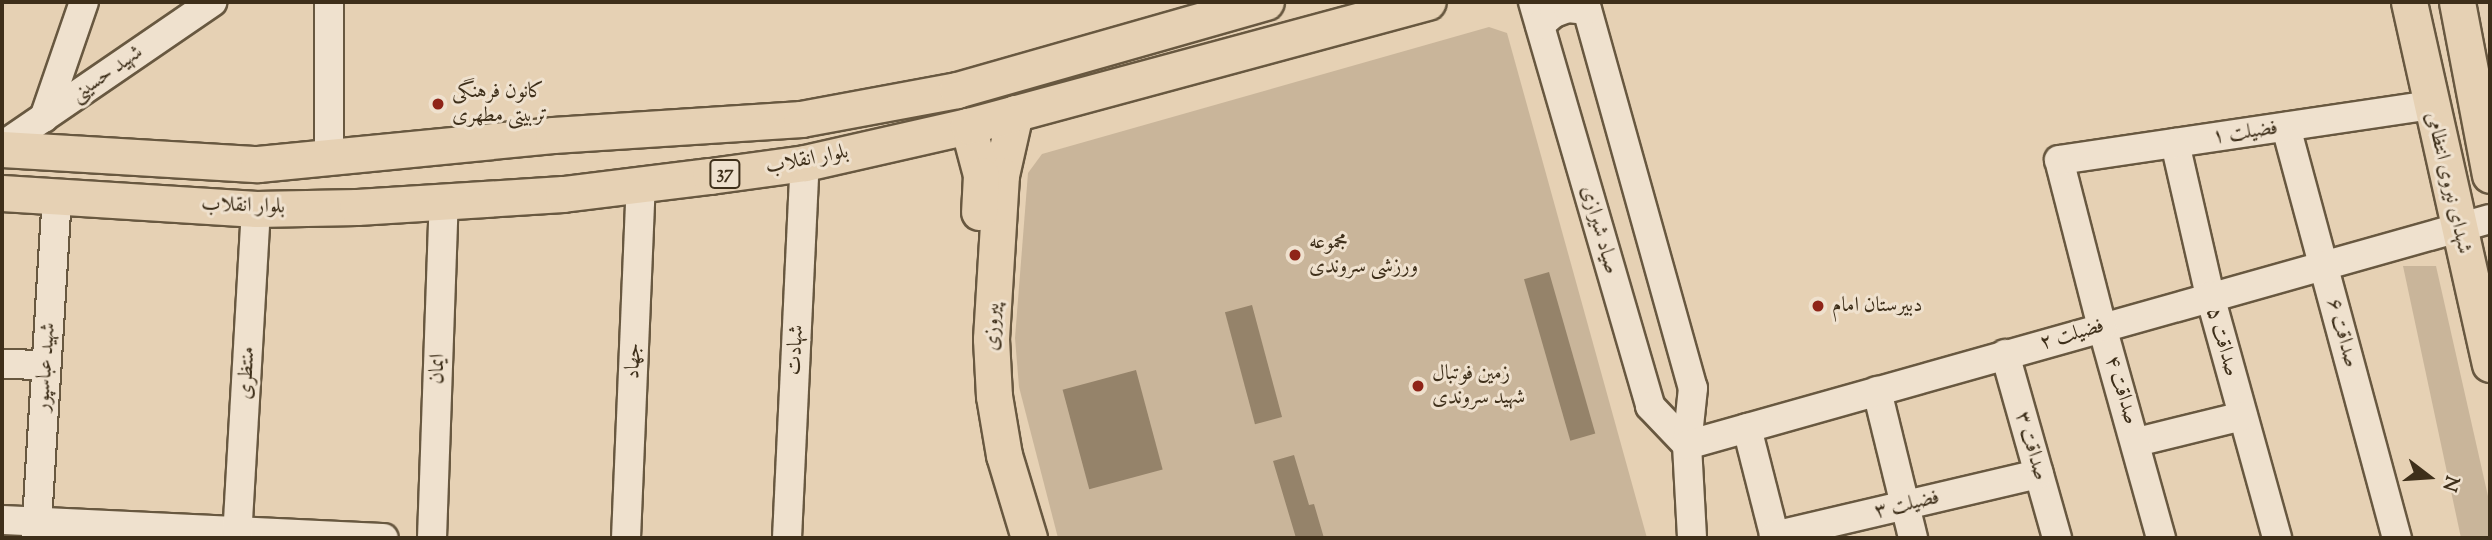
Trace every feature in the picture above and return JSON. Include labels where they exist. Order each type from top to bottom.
[{"type":"main road","name":"بلوار انقلاب","points":[[2,148],[258,164],[553,135],[801,119],[957,90],[1266,2]]},
{"type":"main road","name":"بلوار انقلاب","points":[[2,193],[256,209],[357,207],[563,194],[805,163],[968,126],[1428,2]]},
{"type":"main road","name":"شهدای نیروی انتظامی","points":[[2409,2],[2430,105],[2474,224],[2490,364]]},
{"type":"main road","name":"شهدای نیروی انتظامی","points":[[2457,2],[2490,175]]},
{"type":"main road","name":"پیروزی","points":[[1015,113],[1001,176],[990,339],[994,396],[1004,455],[1029,538]]},
{"type":"main road","name":"پیروزی","points":[[968,126],[981,175],[973,338],[975,399],[984,459],[1007,538]]},
{"type":"main road","points":[[553,135],[540,149],[537,168],[546,185],[563,194]]},
{"type":"main road","points":[[435,148],[452,156],[462,173],[458,192],[448,200]]},
{"type":"street","points":[[44,118],[84,2]]},
{"type":"street","name":"شهید حسینی","points":[[2,148],[212,2]]},
{"type":"street","points":[[329,2],[330,159]]},
{"type":"street","points":[[1536,14],[1586,6],[1693,388],[1687,445],[1692,538]]},
{"type":"street","name":"صیاد شیرازی","points":[[1536,14],[1650,406],[1687,445]]},
{"type":"street","name":"فضیلت ۱","points":[[2059,160],[2430,105]]},
{"type":"street","name":"صداقت ۶","points":[[2286,127],[2397,538]]},
{"type":"street","name":"صداقت ۵","points":[[2175,144],[2210,296],[2277,538]]},
{"type":"street","name":"صداقت ۴","points":[[2059,160],[2161,538]]},
{"type":"street","name":"شهادت","points":[[788,538],[805,163]]},
{"type":"street","name":"جهاد","points":[[626,538],[641,184]]},
{"type":"street","name":"شهید عباسپور","points":[[36,530],[57,196]]},
{"type":"street","name":"ایمان","points":[[432,538],[448,200]]},
{"type":"street","name":"منتظری","points":[[237,535],[256,209]]},
{"type":"street","name":"فضیلت ۲","points":[[1687,445],[2474,224]]},
{"type":"street","name":"صداقت ۳","points":[[2005,354],[2057,538]]},
{"type":"street","points":[[2,364],[46,365]]},
{"type":"street","points":[[1877,391],[1913,538]]},
{"type":"street","points":[[2137,443],[2243,416]]},
{"type":"street","points":[[1747,428],[1775,537]]},
{"type":"street","name":"فضیلت ۳","points":[[1775,537],[2039,474]]},
{"type":"street","points":[[2,520],[36,530],[384,538]]},
{"type":"shaded area","name":"مجموعه ورزشی سروندی","points":[[1489,27],[1507,33],[1647,538],[1058,538],[1019,387],[1015,338],[1028,173],[1042,154]]},
{"type":"shaded area","points":[[2403,266],[2436,266],[2490,505],[2490,538],[2461,538]]},
{"type":"building","points":[[1549,272],[1595,433],[1570,441],[1524,279]]},
{"type":"building","points":[[1252,305],[1282,417],[1255,424],[1225,312]]},
{"type":"building","points":[[1136,370],[1163,469],[1089,489],[1063,390]]},
{"type":"building","points":[[1294,455],[1309,505],[1314,504],[1324,538],[1296,538],[1273,461]]},
{"type":"place","name":"کانون فرهنگی تربیتی مطهری","points":[[438,104]]},
{"type":"place","name":"مجموعه ورزشی سروندی","points":[[1295,255]]},
{"type":"place","name":"دبیرستان امام","points":[[1818,306]]},
{"type":"place","name":"زمین فوتبال شهید سروندی","points":[[1418,386]]}]
